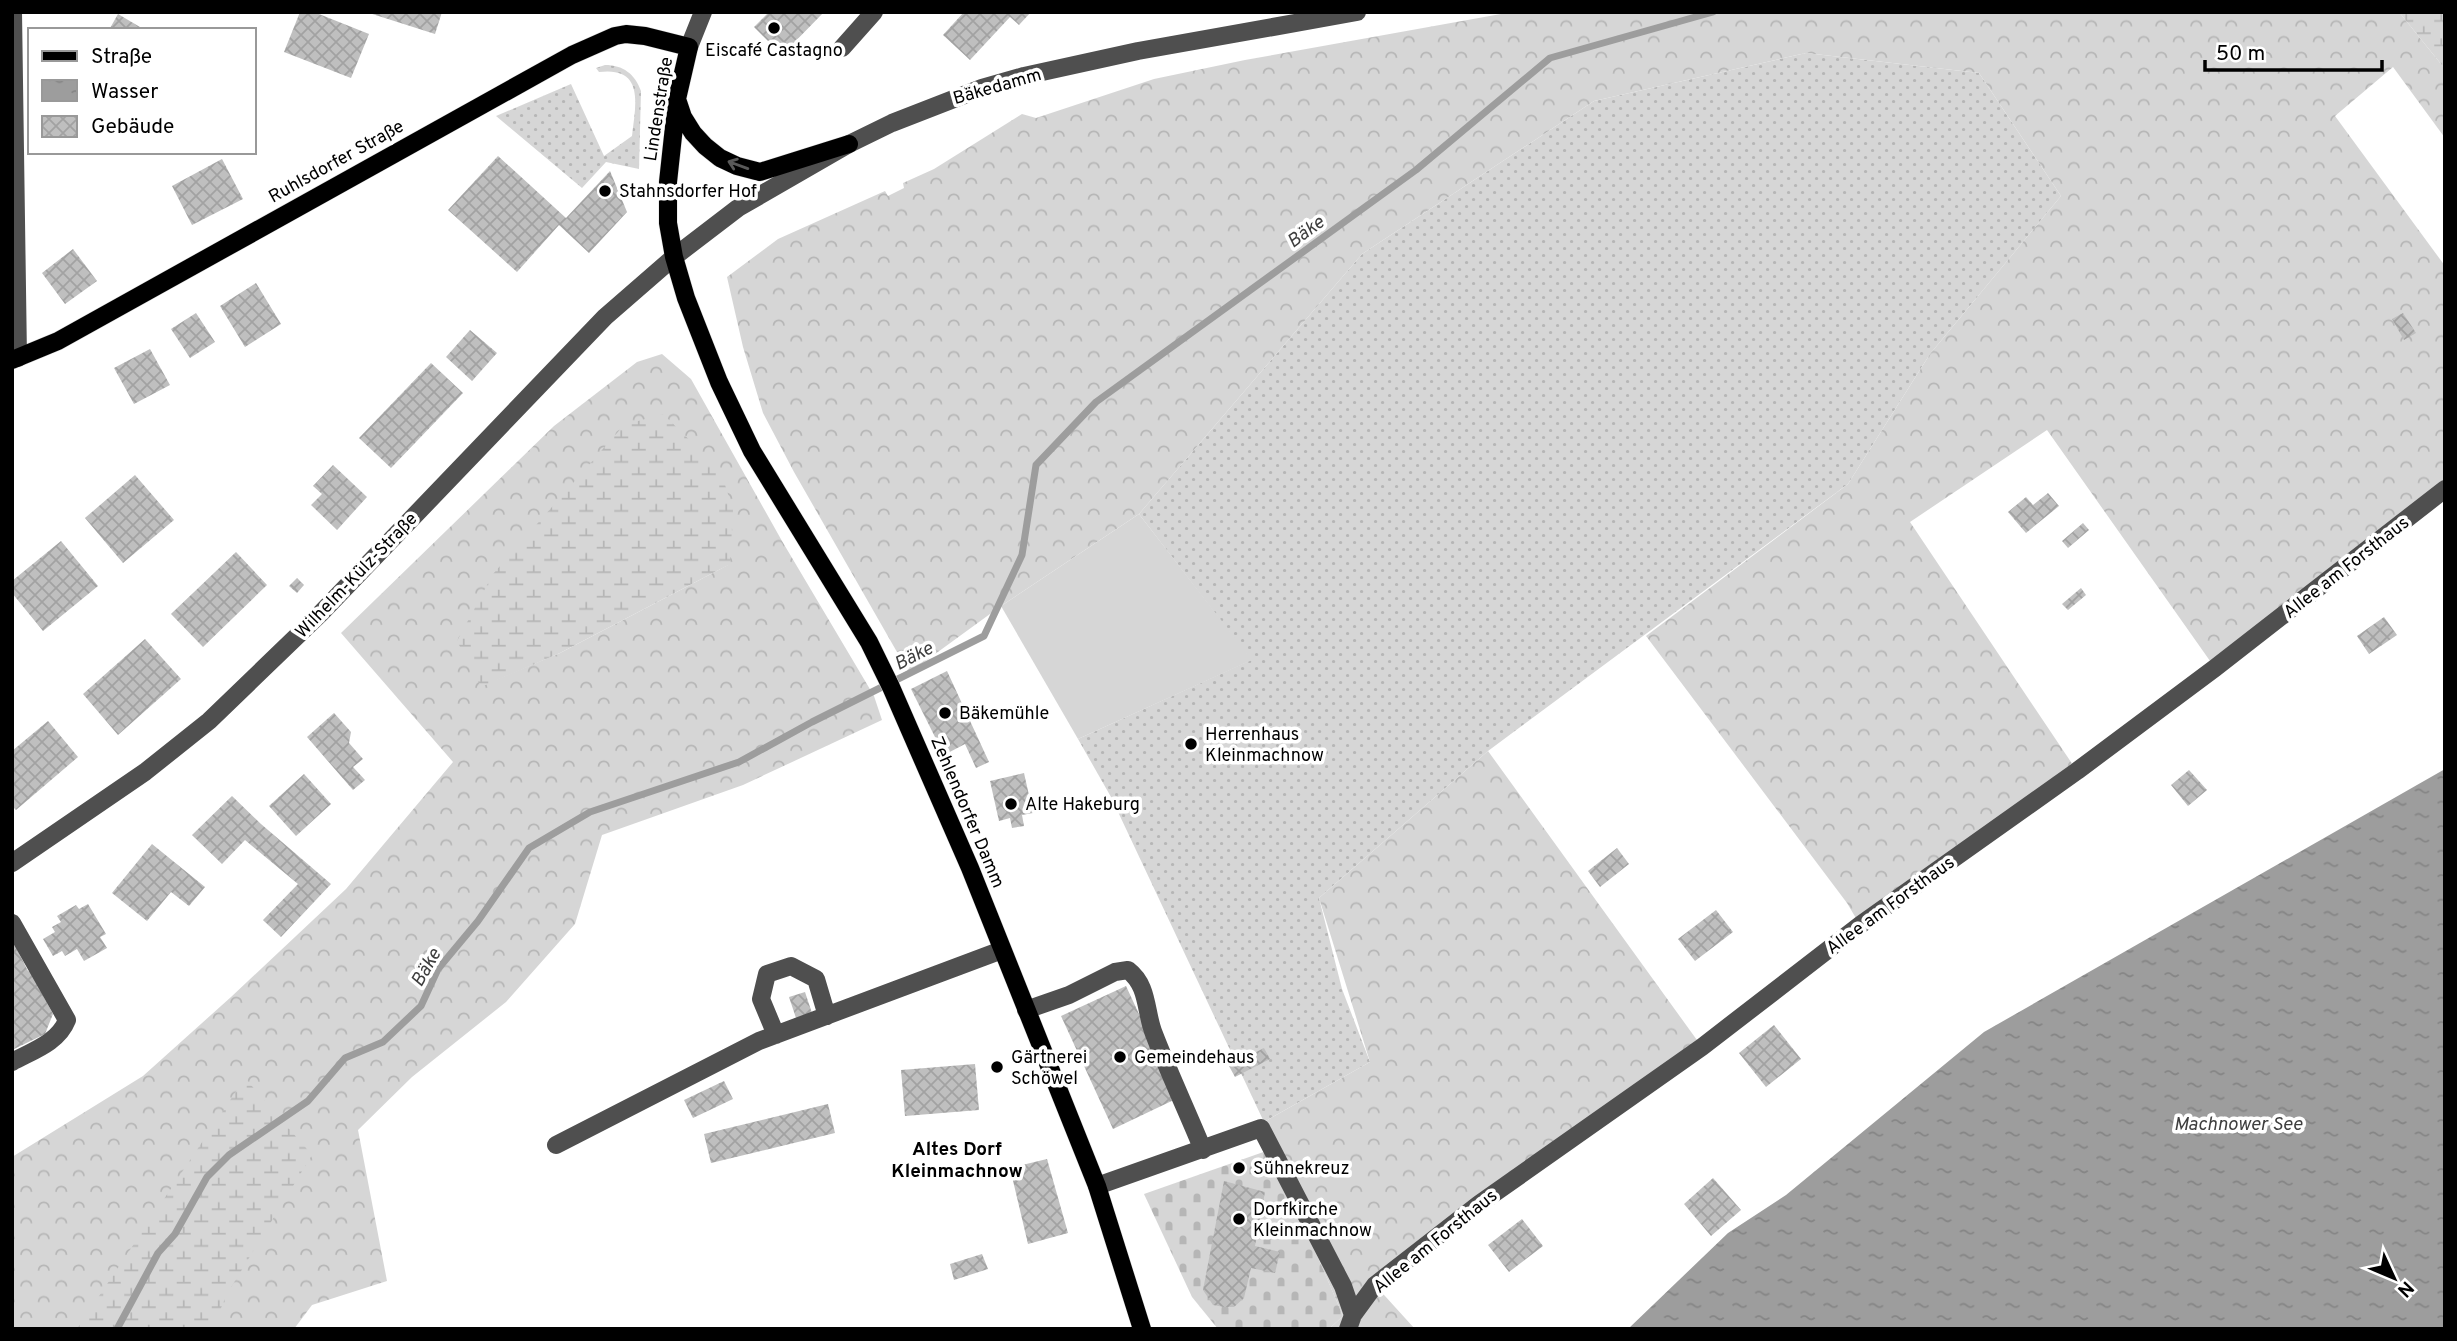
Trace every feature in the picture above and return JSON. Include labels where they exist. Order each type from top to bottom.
[{"type":"main road","name":"Ruhlsdorfer Straße","points":[[15,359],[58,341],[583,50],[626,34],[690,47]]},
{"type":"main road","name":"Lindenstraße","points":[[674,257],[668,223],[668,182],[677,99],[690,47]]},
{"type":"main road","points":[[677,99],[683,117],[693,133],[720,158],[737,166],[760,172],[849,144]]},
{"type":"main road","name":"Zehlendorfer Damm","points":[[674,257],[686,298],[719,382],[752,451],[869,642],[891,687],[1002,950],[1097,1186],[1142,1329]]},
{"type":"street","points":[[13,12],[15,359]]},
{"type":"street","name":"Lindenstraße","points":[[690,47],[703,12]]},
{"type":"street","points":[[842,48],[874,12]]},
{"type":"street","name":"Bäkedamm","points":[[674,257],[738,208],[849,144],[944,102],[1024,76],[1138,51],[1357,12]]},
{"type":"street","name":"Wilhelm-Külz-Straße","points":[[12,863],[145,772],[209,721],[321,612],[605,317],[674,257]]},
{"type":"street","name":"Allee am Forsthaus","points":[[1351,1322],[1375,1284],[1479,1204],[1702,1047],[1860,925],[2099,755],[2445,489]]},
{"type":"street","points":[[12,923],[67,1020],[64,1029],[54,1039],[12,1062]]},
{"type":"street","points":[[556,1145],[759,1041],[1002,950]]},
{"type":"street","points":[[776,1035],[761,999],[767,974],[791,966],[816,979],[827,1016]]},
{"type":"street","points":[[1026,1010],[1069,995],[1115,972],[1128,970],[1136,975],[1145,996],[1152,1031],[1203,1150]]},
{"type":"street","points":[[1097,1186],[1261,1128],[1343,1286],[1351,1322]]},
{"type":"green space","points":[[1512,12],[2399,12],[2445,69],[2445,138],[2393,67],[2335,116],[2445,266],[2445,489],[2215,668],[2047,430],[1910,522],[2077,771],[1860,925],[1847,903],[1646,636],[1848,484],[1930,354],[2061,196],[1979,73],[1806,53],[1594,101],[1362,254],[1139,514],[1001,606],[909,673],[763,413],[743,347],[727,277],[778,239],[885,191],[888,196],[904,188],[903,183],[934,169],[1022,114],[1036,118],[1154,79],[1245,60]]},
{"type":"green space","points":[[2399,12],[2445,12],[2445,69]]},
{"type":"green space","points":[[1806,53],[1979,73],[2061,196],[1930,354],[1848,484],[1488,751],[1319,898],[1342,989],[1370,1062],[1264,1122],[1111,797],[1078,739],[1251,660],[1139,514],[1362,254],[1594,101]]},
{"type":"green space","points":[[605,65],[628,72],[641,91],[639,169],[606,162],[582,188],[496,116],[571,84],[604,156],[632,136],[635,113],[631,82],[624,75],[599,72],[596,68]]},
{"type":"green space","points":[[662,354],[691,379],[782,541],[874,696],[882,720],[743,785],[602,835],[575,924],[506,1002],[412,1077],[358,1130],[387,1281],[312,1305],[294,1329],[12,1329],[12,1157],[143,1076],[346,889],[453,762],[341,633],[554,426],[637,362]],"holes":[[[730,564],[560,653],[481,686]]]},
{"type":"green space","points":[[663,414],[720,470],[733,509],[730,564],[560,653],[481,687],[457,641],[493,574],[624,425]]},
{"type":"green space","points":[[1139,514],[1252,660],[1078,739],[1001,606]]},
{"type":"green space","points":[[1488,751],[1702,1047],[1375,1285],[1415,1329],[1329,1329],[1343,1316],[1272,1150],[1264,1122],[1370,1062],[1319,898]]},
{"type":"green space","points":[[245,1078],[312,1155],[227,1294],[212,1329],[77,1329]]},
{"type":"green space","points":[[1272,1149],[1343,1316],[1329,1329],[1218,1329],[1192,1297],[1144,1194]]},
{"type":"water","name":"Machnower See","points":[[2445,769],[2445,1329],[1628,1329],[1728,1233],[1786,1195],[1984,1032]]},
{"type":"building","points":[[300,12],[314,12],[369,34],[351,78],[284,52]]},
{"type":"building","points":[[366,12],[442,12],[435,34]]},
{"type":"building","points":[[769,12],[824,12],[782,55],[754,27]]},
{"type":"building","points":[[964,12],[1031,12],[1019,25],[1010,17],[970,60],[943,35]]},
{"type":"building","points":[[118,14],[142,28],[110,28]]},
{"type":"building","points":[[498,156],[566,218],[610,171],[627,212],[589,253],[559,225],[517,272],[448,210]]},
{"type":"building","points":[[222,159],[243,199],[192,225],[172,186]]},
{"type":"building","points":[[73,249],[97,281],[65,304],[42,273]]},
{"type":"building","points":[[256,283],[281,324],[245,347],[220,306]]},
{"type":"building","points":[[196,313],[215,342],[190,358],[171,329]]},
{"type":"building","points":[[2403,313],[2416,333],[2404,340],[2392,319]]},
{"type":"building","points":[[470,330],[497,353],[472,381],[446,357]]},
{"type":"building","points":[[150,349],[170,385],[134,404],[114,368]]},
{"type":"building","points":[[431,363],[463,393],[391,468],[359,438]]},
{"type":"building","points":[[333,465],[367,497],[337,530],[311,505],[322,494],[313,486]]},
{"type":"building","points":[[135,475],[174,520],[123,563],[85,518]]},
{"type":"building","points":[[2048,493],[2059,506],[2026,533],[2008,512],[2026,497],[2033,505]]},
{"type":"building","points":[[2083,523],[2089,530],[2068,548],[2062,541]]},
{"type":"building","points":[[61,541],[98,586],[43,631],[12,593],[12,581]]},
{"type":"building","points":[[236,552],[267,585],[203,647],[171,614]]},
{"type":"building","points":[[297,578],[304,585],[297,593],[289,586]]},
{"type":"building","points":[[2081,588],[2086,595],[2068,610],[2062,604]]},
{"type":"building","points":[[2384,617],[2397,635],[2369,654],[2357,636]]},
{"type":"building","points":[[145,639],[181,679],[118,735],[83,694]]},
{"type":"building","name":"Bäkemühle","points":[[947,671],[989,762],[976,768],[965,744],[944,755],[911,689]]},
{"type":"building","points":[[334,713],[351,732],[349,743],[363,759],[353,767],[365,780],[353,790],[307,737]]},
{"type":"building","points":[[48,721],[78,757],[16,810],[12,806],[12,751]]},
{"type":"building","points":[[2189,770],[2207,790],[2188,806],[2171,785]]},
{"type":"building","points":[[1024,773],[1033,813],[1022,815],[1024,826],[1012,828],[1010,818],[999,821],[990,781]]},
{"type":"building","points":[[304,774],[331,804],[296,836],[269,806]]},
{"type":"building","points":[[232,796],[331,884],[281,937],[263,920],[298,884],[245,840],[222,864],[192,835]]},
{"type":"building","points":[[152,844],[205,887],[189,906],[171,892],[147,921],[112,893]]},
{"type":"building","points":[[1617,848],[1629,864],[1600,887],[1588,871]]},
{"type":"building","points":[[88,904],[106,934],[100,937],[107,948],[84,961],[77,949],[65,956],[62,951],[53,956],[43,939],[55,932],[52,927],[61,922],[57,916],[76,905],[79,909]]},
{"type":"building","points":[[1716,910],[1733,932],[1695,961],[1678,939]]},
{"type":"building","points":[[12,940],[28,971],[36,973],[38,986],[53,1014],[45,1034],[12,1050]]},
{"type":"building","name":"Gemeindehaus","points":[[1126,986],[1178,1098],[1113,1129],[1061,1016]]},
{"type":"building","points":[[805,992],[812,1013],[796,1018],[789,997]]},
{"type":"building","points":[[1774,1025],[1801,1059],[1766,1087],[1739,1053]]},
{"type":"building","points":[[1264,1048],[1270,1059],[1235,1077],[1229,1066]]},
{"type":"building","points":[[975,1064],[979,1110],[905,1116],[901,1070]]},
{"type":"building","points":[[724,1081],[733,1099],[693,1118],[684,1100]]},
{"type":"building","points":[[828,1104],[835,1133],[711,1163],[704,1134]]},
{"type":"building","points":[[1047,1159],[1068,1233],[1028,1244],[1010,1168]]},
{"type":"building","points":[[1713,1178],[1741,1210],[1711,1236],[1684,1204]]},
{"type":"building","name":"Dorfkirche Kleinmachnow","points":[[1224,1181],[1265,1192],[1255,1246],[1280,1252],[1275,1273],[1251,1268],[1244,1298],[1234,1307],[1213,1305],[1203,1290]]},
{"type":"building","points":[[1522,1219],[1543,1246],[1509,1272],[1488,1245]]},
{"type":"building","points":[[982,1254],[988,1269],[954,1280],[950,1264]]},
{"type":"waterway","name":"Bäke","points":[[117,1329],[158,1253],[175,1234],[207,1177],[229,1155],[308,1101],[345,1058],[383,1042],[421,1006],[438,969],[478,921],[529,848],[590,812],[739,762],[812,722],[984,636],[1022,555],[1036,465],[1096,402],[1416,170],[1550,58],[1713,12]]},
{"type":"place","name":"Eiscafé Castagno","points":[[774,28]]},
{"type":"place","name":"Stahnsdorfer Hof","points":[[605,191]]},
{"type":"place","name":"Bäkemühle","points":[[945,713]]},
{"type":"place","name":"Herrenhaus Kleinmachnow","points":[[1191,744]]},
{"type":"place","name":"Alte Hakeburg","points":[[1011,804]]},
{"type":"place","name":"Gemeindehaus","points":[[1120,1057]]},
{"type":"place","name":"Gärtnerei Schöwel","points":[[997,1067]]},
{"type":"place","name":"Sühnekreuz","points":[[1239,1168]]},
{"type":"place","name":"Dorfkirche Kleinmachnow","points":[[1239,1219]]},
{"type":"district","name":"Altes Dorf Kleinmachnow","points":[[957,1159]]}]
